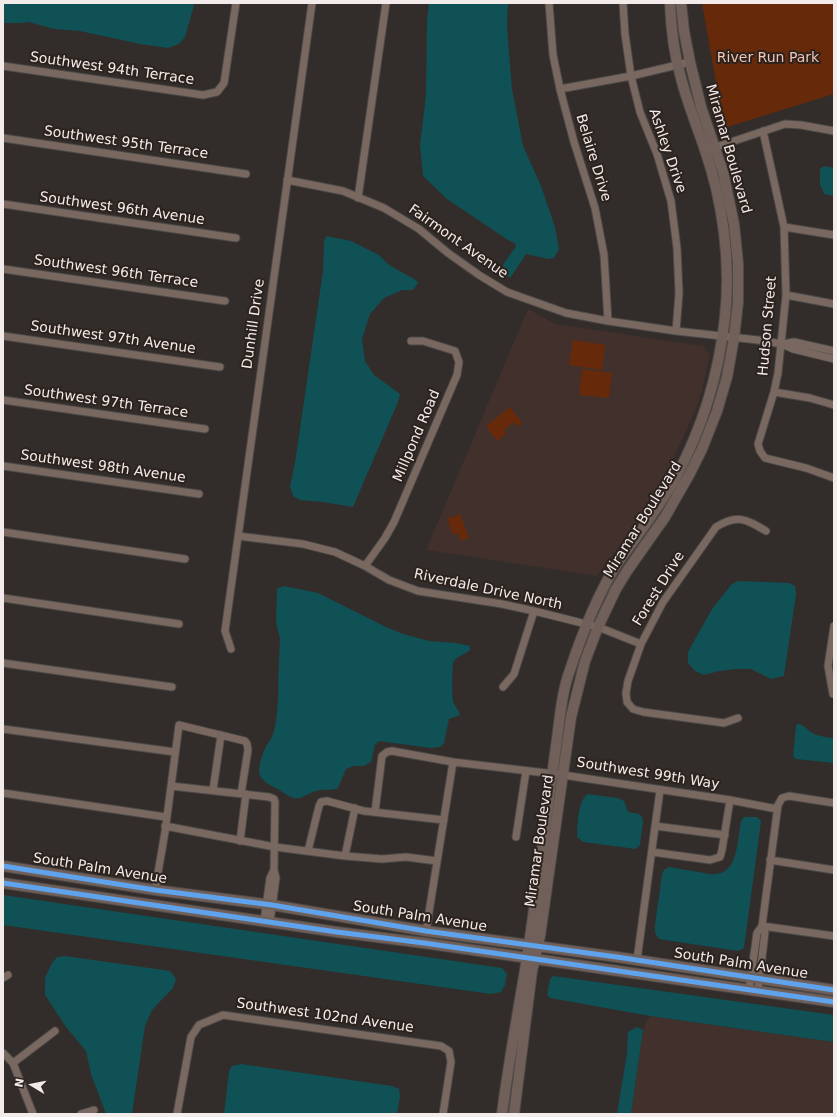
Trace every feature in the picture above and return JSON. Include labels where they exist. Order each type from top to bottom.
[{"type":"street","name":"Southwest 94th Terrace","points":[[3,66],[203,95],[217,92],[224,83],[236,3]]},
{"type":"street","name":"Dunhill Drive","points":[[231,649],[225,631],[312,3]]},
{"type":"street","points":[[358,198],[386,3]]},
{"type":"street","name":"Belaire Drive","points":[[549,3],[553,55],[560,89],[574,142],[595,208],[604,255],[608,322]]},
{"type":"street","name":"Ashley Drive","points":[[623,3],[625,34],[631,76],[640,112],[657,154],[670,201],[677,248],[679,293],[676,332]]},
{"type":"street","name":"Miramar Boulevard","points":[[533,946],[552,773],[560,714],[569,673],[586,624],[617,564],[662,502],[690,450],[710,397],[717,372],[726,291],[723,227],[716,189],[706,150],[696,126],[677,65],[672,34],[670,3]]},
{"type":"street","name":"Miramar Boulevard","points":[[533,946],[574,703],[585,661],[598,627],[619,583],[665,517],[702,449],[717,411],[727,377],[734,338],[738,302],[738,263],[730,200],[716,147],[701,107],[684,31],[681,3]]},
{"type":"street","points":[[560,89],[631,76],[690,62]]},
{"type":"street","points":[[716,147],[785,124],[801,125],[834,131]]},
{"type":"street","name":"Hudson Street","points":[[763,131],[784,227],[786,295],[782,344],[774,392],[758,444],[760,451],[765,458],[806,468],[834,478]]},
{"type":"street","name":"Southwest 95th Terrace","points":[[3,138],[246,174]]},
{"type":"street","name":"Fairmont Avenue","points":[[287,180],[343,191],[384,208],[419,229],[448,253],[507,292],[566,313],[608,322],[676,332],[758,340],[782,344],[793,349],[834,359]]},
{"type":"street","name":"Southwest 96th Avenue","points":[[3,204],[236,238]]},
{"type":"street","points":[[784,227],[834,235]]},
{"type":"street","name":"Southwest 96th Terrace","points":[[3,269],[225,301]]},
{"type":"street","points":[[786,295],[834,304]]},
{"type":"street","name":"Southwest 97th Avenue","points":[[3,336],[220,367]]},
{"type":"street","name":"Millpond Road","points":[[365,566],[385,538],[394,522],[457,375],[459,362],[455,351],[423,341],[411,341]]},
{"type":"street","name":"Fairmont Avenue","points":[[782,344],[794,342],[834,352]]},
{"type":"street","points":[[774,392],[810,398],[834,405]]},
{"type":"street","name":"Southwest 97th Terrace","points":[[3,400],[205,429]]},
{"type":"street","name":"Southwest 98th Avenue","points":[[3,466],[199,494]]},
{"type":"street","name":"Forest Drive","points":[[738,718],[724,723],[643,712],[633,708],[627,702],[626,693],[628,681],[641,644],[663,602],[716,527],[726,521],[738,519],[750,521],[766,531]]},
{"type":"street","points":[[3,532],[186,559]]},
{"type":"street","name":"Riverdale Drive North","points":[[238,536],[303,544],[335,552],[365,566],[389,580],[418,591],[502,604],[534,611],[598,627],[641,644]]},
{"type":"street","points":[[3,598],[179,624]]},
{"type":"street","points":[[503,687],[514,674],[534,611]]},
{"type":"street","points":[[833,694],[828,666],[834,626]]},
{"type":"street","points":[[3,663],[172,688]]},
{"type":"street","points":[[155,890],[179,725],[245,741],[247,744],[248,750],[243,822],[240,841]]},
{"type":"street","points":[[3,728],[175,752]]},
{"type":"street","points":[[213,790],[221,735]]},
{"type":"street","name":"Southwest 99th Way","points":[[375,812],[382,756],[387,752],[392,751],[453,762],[552,773],[730,800],[777,809]]},
{"type":"street","points":[[426,931],[453,762]]},
{"type":"street","points":[[516,837],[526,771]]},
{"type":"street","points":[[171,786],[269,797],[274,799],[276,802],[274,870],[270,878],[267,922]]},
{"type":"street","points":[[637,960],[660,790]]},
{"type":"street","points":[[3,793],[166,817]]},
{"type":"street","points":[[754,991],[755,979],[765,932],[762,926],[777,809],[782,798],[789,796],[834,803]]},
{"type":"street","points":[[652,852],[710,860],[720,857],[730,800]]},
{"type":"street","points":[[308,850],[319,806],[322,802],[327,801],[375,812],[444,820]]},
{"type":"street","points":[[345,856],[355,808]]},
{"type":"street","points":[[165,826],[275,847],[308,850],[345,856],[382,859],[406,857],[437,861]]},
{"type":"street","points":[[655,826],[725,835]]},
{"type":"street","points":[[770,860],[834,870]]},
{"type":"street","name":"South Palm Avenue","points":[[3,866],[155,890],[269,905],[426,931],[637,960],[834,990]]},
{"type":"street","name":"South Palm Avenue","points":[[3,883],[834,1002]]},
{"type":"street","points":[[762,926],[834,936]]},
{"type":"street","points":[[502,1114],[510,1056],[533,946]]},
{"type":"street","points":[[514,1114],[532,971],[531,959]]},
{"type":"street","name":"Southwest 102nd Avenue","points":[[177,1114],[191,1037],[199,1025],[223,1015],[441,1046],[448,1051],[451,1062],[443,1114]]},
{"type":"street","points":[[13,1063],[55,1031]]},
{"type":"street","points":[[3,1053],[13,1063],[33,1114]]},
{"type":"street","points":[[81,1114],[94,1110]]},
{"type":"shaded area","points":[[528,309],[556,324],[703,346],[710,354],[699,402],[663,482],[597,576],[426,550]]},
{"type":"shaded area","points":[[650,1016],[834,1042],[834,1114],[631,1114],[643,1030]]},
{"type":"green space","name":"River Run Park","points":[[702,3],[834,3],[834,94],[724,128]]},
{"type":"green space","points":[[573,340],[605,345],[602,370],[569,365]]},
{"type":"green space","points":[[582,369],[612,373],[609,398],[579,395]]},
{"type":"green space","points":[[510,407],[522,423],[517,427],[514,422],[504,430],[506,434],[497,441],[486,426]]},
{"type":"green space","points":[[460,514],[469,538],[461,541],[458,533],[453,535],[447,519]]},
{"type":"water","points":[[3,3],[194,3],[194,5],[185,37],[179,44],[168,48],[140,44],[80,31],[54,29],[29,22],[3,23]]},
{"type":"water","points":[[429,3],[508,3],[507,26],[512,89],[523,146],[541,186],[555,227],[559,249],[554,258],[549,259],[526,254],[511,277],[504,277],[501,275],[504,263],[515,248],[516,244],[447,199],[423,176],[420,145],[426,95],[427,20]]},
{"type":"water","points":[[824,166],[834,168],[834,196],[824,194],[820,184],[820,169]]},
{"type":"water","points":[[326,236],[351,241],[379,255],[389,265],[416,280],[418,283],[413,290],[402,290],[384,298],[370,314],[362,339],[365,361],[374,375],[400,394],[398,402],[353,507],[300,500],[293,496],[290,486],[295,463],[323,271],[324,242]]},
{"type":"water","points":[[738,581],[789,583],[795,586],[796,594],[784,676],[771,679],[751,669],[719,671],[704,675],[695,671],[688,663],[688,652],[712,609],[732,584]]},
{"type":"water","points":[[284,586],[318,593],[403,634],[429,641],[456,643],[470,646],[470,650],[468,652],[457,658],[453,663],[453,701],[460,715],[449,719],[444,743],[440,747],[431,748],[379,741],[375,745],[371,762],[364,766],[354,766],[346,769],[338,788],[332,790],[320,790],[301,798],[293,798],[261,777],[259,770],[261,761],[265,748],[273,735],[277,717],[280,639],[276,622],[277,589]]},
{"type":"water","points":[[797,724],[804,726],[814,734],[834,738],[834,763],[796,759],[793,756]]},
{"type":"water","points":[[587,794],[618,798],[624,801],[628,812],[639,814],[642,817],[643,821],[640,845],[636,849],[583,842],[577,837],[581,803]]},
{"type":"water","points":[[744,817],[757,817],[761,821],[744,948],[738,951],[659,939],[655,933],[655,925],[662,874],[664,870],[669,867],[710,874],[727,870],[735,856],[741,821]]},
{"type":"water","points":[[3,895],[502,968],[507,974],[505,985],[501,992],[491,994],[3,925]]},
{"type":"water","points":[[65,956],[170,971],[176,979],[173,988],[152,1010],[145,1026],[132,1114],[106,1114],[91,1074],[86,1051],[66,1027],[45,995],[45,978],[52,963],[57,957]]},
{"type":"water","points":[[553,976],[834,1015],[834,1042],[650,1016],[550,998],[547,995],[550,979]]},
{"type":"water","points":[[637,1027],[643,1030],[631,1114],[617,1114],[627,1053],[628,1032]]},
{"type":"water","points":[[241,1064],[392,1086],[399,1089],[400,1096],[397,1114],[224,1114],[229,1071],[232,1066]]},
{"type":"cycle path","points":[[3,866],[155,890],[272,905],[426,931],[617,957],[834,990]]},
{"type":"cycle path","points":[[3,883],[834,1002]]}]
